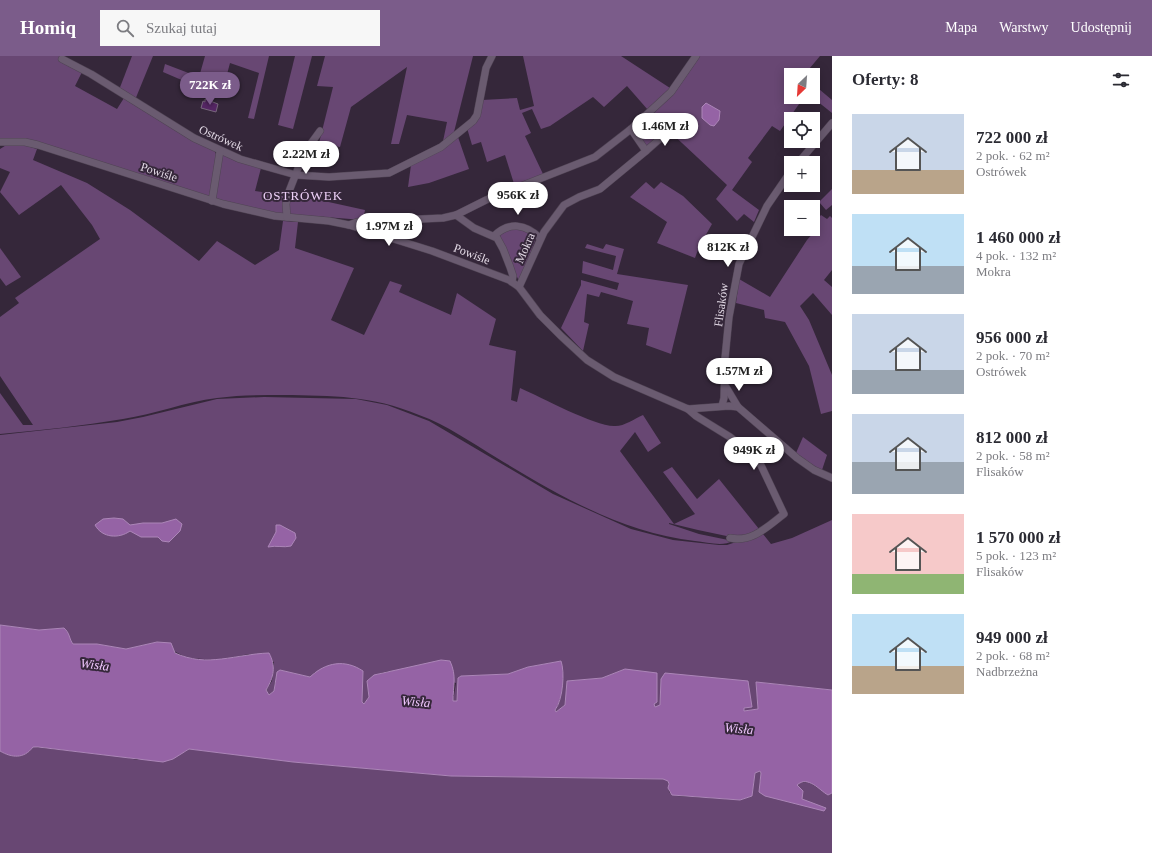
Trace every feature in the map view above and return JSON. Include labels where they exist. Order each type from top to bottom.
[{"type":"street","name":"Ostrówek","points":[[62,59],[91,74],[194,138],[220,151],[263,167],[296,175],[329,177],[389,173],[441,148],[473,121],[477,115],[486,68],[492,56]]},
{"type":"street","points":[[350,225],[357,222],[443,218],[456,215],[541,178],[581,164],[595,157],[631,129],[671,92],[696,56]]},
{"type":"street","points":[[804,156],[832,123]]},
{"type":"street","name":"Mokra","points":[[519,287],[540,238],[564,205],[579,197],[600,189],[672,128]]},
{"type":"street","points":[[631,129],[646,151]]},
{"type":"street","points":[[287,217],[287,198],[306,149],[320,131]]},
{"type":"street","name":"Powiśle","points":[[0,142],[25,142],[38,145],[212,201],[262,213],[350,225],[438,253],[512,282],[519,287],[550,326],[587,360],[614,377],[688,409],[722,406],[738,407]]},
{"type":"street","points":[[212,201],[220,151]]},
{"type":"street","name":"Flisaków","points":[[722,406],[725,384],[725,358],[729,317],[739,264],[767,206],[784,181]]},
{"type":"street","points":[[456,215],[474,228],[494,236],[503,249],[513,276],[512,282]]},
{"type":"street","points":[[494,236],[503,229],[516,225],[528,229],[540,238]]},
{"type":"street","name":"Flisaków","points":[[725,384],[738,407]]},
{"type":"street","points":[[738,407],[804,464],[832,478]]},
{"type":"street","points":[[688,409],[696,416],[730,437],[758,459],[784,514],[752,536],[744,539],[730,538]]},
{"type":"street","points":[[758,459],[777,441]]},
{"type":"shaded area","points":[[0,56],[60,56],[59,58],[82,72],[75,86],[117,109],[124,98],[214,150],[217,156],[210,197],[21,139],[0,141]]},
{"type":"shaded area","points":[[132,56],[153,56],[135,100],[119,90]]},
{"type":"shaded area","points":[[205,56],[269,56],[254,119],[248,118],[259,73],[230,63],[221,97],[163,72],[165,64],[199,77]]},
{"type":"shaded area","points":[[295,56],[312,56],[293,129],[278,125]]},
{"type":"shaded area","points":[[325,56],[473,56],[453,136],[442,146],[447,122],[407,115],[399,144],[391,144],[407,67],[351,107],[340,147],[319,143],[333,87],[317,86]]},
{"type":"shaded area","points":[[523,56],[621,56],[670,88],[648,110],[627,86],[604,107],[593,97],[550,126],[541,129],[532,109],[522,113],[531,133],[525,136],[543,174],[515,187],[505,155],[487,162],[481,142],[472,145],[467,128],[482,100],[517,98],[520,110],[534,106]]},
{"type":"shaded area","points":[[700,56],[820,56],[810,68],[784,68],[784,104],[799,104],[793,112],[784,112],[784,125],[780,131],[772,126],[748,158],[752,162],[732,190],[759,210],[754,222],[744,214],[737,221],[716,199],[727,185],[667,129],[646,147],[634,130],[678,88]]},
{"type":"shaded area","points":[[820,90],[832,100],[832,113],[820,103]]},
{"type":"shaded area","points":[[458,137],[469,169],[429,183],[408,187],[411,165]]},
{"type":"shaded area","points":[[8,144],[21,144],[37,149],[33,160],[87,183],[130,210],[199,261],[217,241],[255,265],[279,250],[283,221],[298,222],[295,248],[354,268],[331,320],[364,335],[390,281],[402,285],[399,292],[451,315],[457,293],[496,319],[489,345],[516,351],[511,400],[517,402],[520,388],[567,410],[605,425],[617,426],[625,424],[643,415],[661,443],[648,452],[635,432],[620,451],[674,524],[695,514],[663,472],[672,467],[697,499],[719,479],[771,544],[792,538],[832,520],[832,690],[756,682],[758,709],[744,711],[744,708],[752,707],[661,679],[660,705],[655,707],[625,669],[602,678],[567,681],[565,705],[556,712],[555,710],[560,700],[562,686],[563,672],[561,661],[528,667],[508,674],[461,676],[458,678],[457,701],[453,701],[456,683],[410,672],[387,672],[377,675],[367,681],[369,697],[364,704],[362,702],[363,671],[315,672],[310,677],[280,670],[275,682],[274,691],[269,695],[266,690],[272,681],[274,662],[249,654],[220,660],[187,658],[157,642],[126,649],[97,644],[73,644],[64,628],[39,630],[0,625],[0,435],[117,422],[217,399],[264,397],[356,399],[387,405],[429,421],[553,494],[631,529],[673,540],[719,545],[727,545],[736,542],[736,538],[669,523],[699,534],[733,541],[724,544],[714,544],[668,537],[617,521],[567,498],[429,419],[401,408],[368,400],[335,396],[301,395],[225,397],[193,402],[123,419],[77,426],[0,434],[0,393],[23,425],[33,425],[0,376],[0,317],[19,303],[15,298],[100,239],[92,225],[61,185],[19,215],[0,192],[10,172],[0,168],[0,149]]},
{"type":"shaded area","points":[[223,154],[261,168],[255,191],[324,201],[365,210],[363,220],[274,213],[215,199]]},
{"type":"shaded area","points":[[646,182],[654,189],[661,182],[683,196],[712,224],[699,247],[695,258],[657,243],[667,222],[630,197]]},
{"type":"shaded area","points":[[832,189],[832,205],[826,210],[820,201]]},
{"type":"shaded area","points":[[821,215],[827,219],[830,216],[832,218],[832,270],[824,280],[832,287],[832,315],[813,293],[800,306],[809,320],[832,375],[832,411],[821,414],[809,366],[785,322],[765,318],[764,310],[736,303],[739,279],[770,297],[807,240],[810,236],[820,236]]},
{"type":"shaded area","points":[[522,228],[536,238],[521,279],[518,279],[499,238],[502,231]]},
{"type":"shaded area","points":[[587,244],[603,249],[606,244],[624,249],[617,274],[688,285],[671,354],[646,345],[649,328],[627,324],[633,301],[601,292],[599,297],[587,294],[584,322],[589,324],[583,351],[561,328],[581,285],[581,280],[617,290],[619,283],[582,273],[583,261],[613,270],[616,256],[585,248]]},
{"type":"shaded area","points":[[0,248],[21,277],[6,286],[0,278]]},
{"type":"shaded area","points":[[803,437],[827,455],[822,470],[810,464],[796,453]]},
{"type":"shaded area","points":[[33,747],[125,757],[137,760],[185,752],[189,749],[293,762],[451,776],[663,779],[668,780],[669,792],[677,796],[740,800],[752,796],[755,773],[760,771],[759,788],[811,803],[801,799],[803,793],[797,785],[798,783],[809,782],[828,795],[832,793],[832,853],[0,853],[0,751],[9,755],[18,756],[26,754]]},
{"type":"water","points":[[706,103],[720,111],[719,120],[714,126],[710,125],[702,118],[702,107]]},
{"type":"water","points":[[103,519],[123,519],[130,525],[162,523],[176,519],[182,524],[180,531],[169,542],[162,541],[158,537],[141,537],[130,531],[126,534],[116,536],[106,535],[102,533],[95,525]]},
{"type":"water","points":[[276,525],[280,525],[295,533],[296,538],[291,546],[268,547],[276,532]]},
{"type":"water","name":"Wisła","points":[[0,625],[39,630],[64,628],[73,644],[97,644],[126,649],[157,642],[171,643],[175,653],[199,659],[222,659],[269,653],[273,662],[273,672],[271,681],[266,690],[269,695],[274,691],[277,672],[280,670],[310,677],[322,668],[329,665],[349,665],[363,671],[362,702],[364,704],[369,697],[367,681],[374,675],[441,660],[450,661],[452,666],[454,676],[453,701],[457,701],[458,678],[461,676],[508,674],[528,667],[561,661],[563,672],[562,686],[560,700],[555,710],[556,712],[565,705],[567,681],[602,678],[625,669],[657,673],[657,702],[654,704],[655,707],[660,705],[661,679],[665,673],[748,681],[752,707],[744,708],[744,711],[758,709],[756,682],[832,690],[832,793],[828,795],[809,782],[801,782],[797,785],[803,791],[802,799],[826,808],[824,811],[765,796],[759,792],[760,771],[755,773],[752,796],[740,800],[672,795],[668,788],[668,781],[663,779],[451,776],[293,762],[189,749],[173,759],[163,762],[38,747],[33,747],[26,754],[13,756],[0,751]]},
{"type":"building","points":[[205,99],[218,104],[216,112],[201,108],[203,101],[205,102]]},
{"type":"district","name":"OSTRÓWEK","points":[[303,195]]}]
